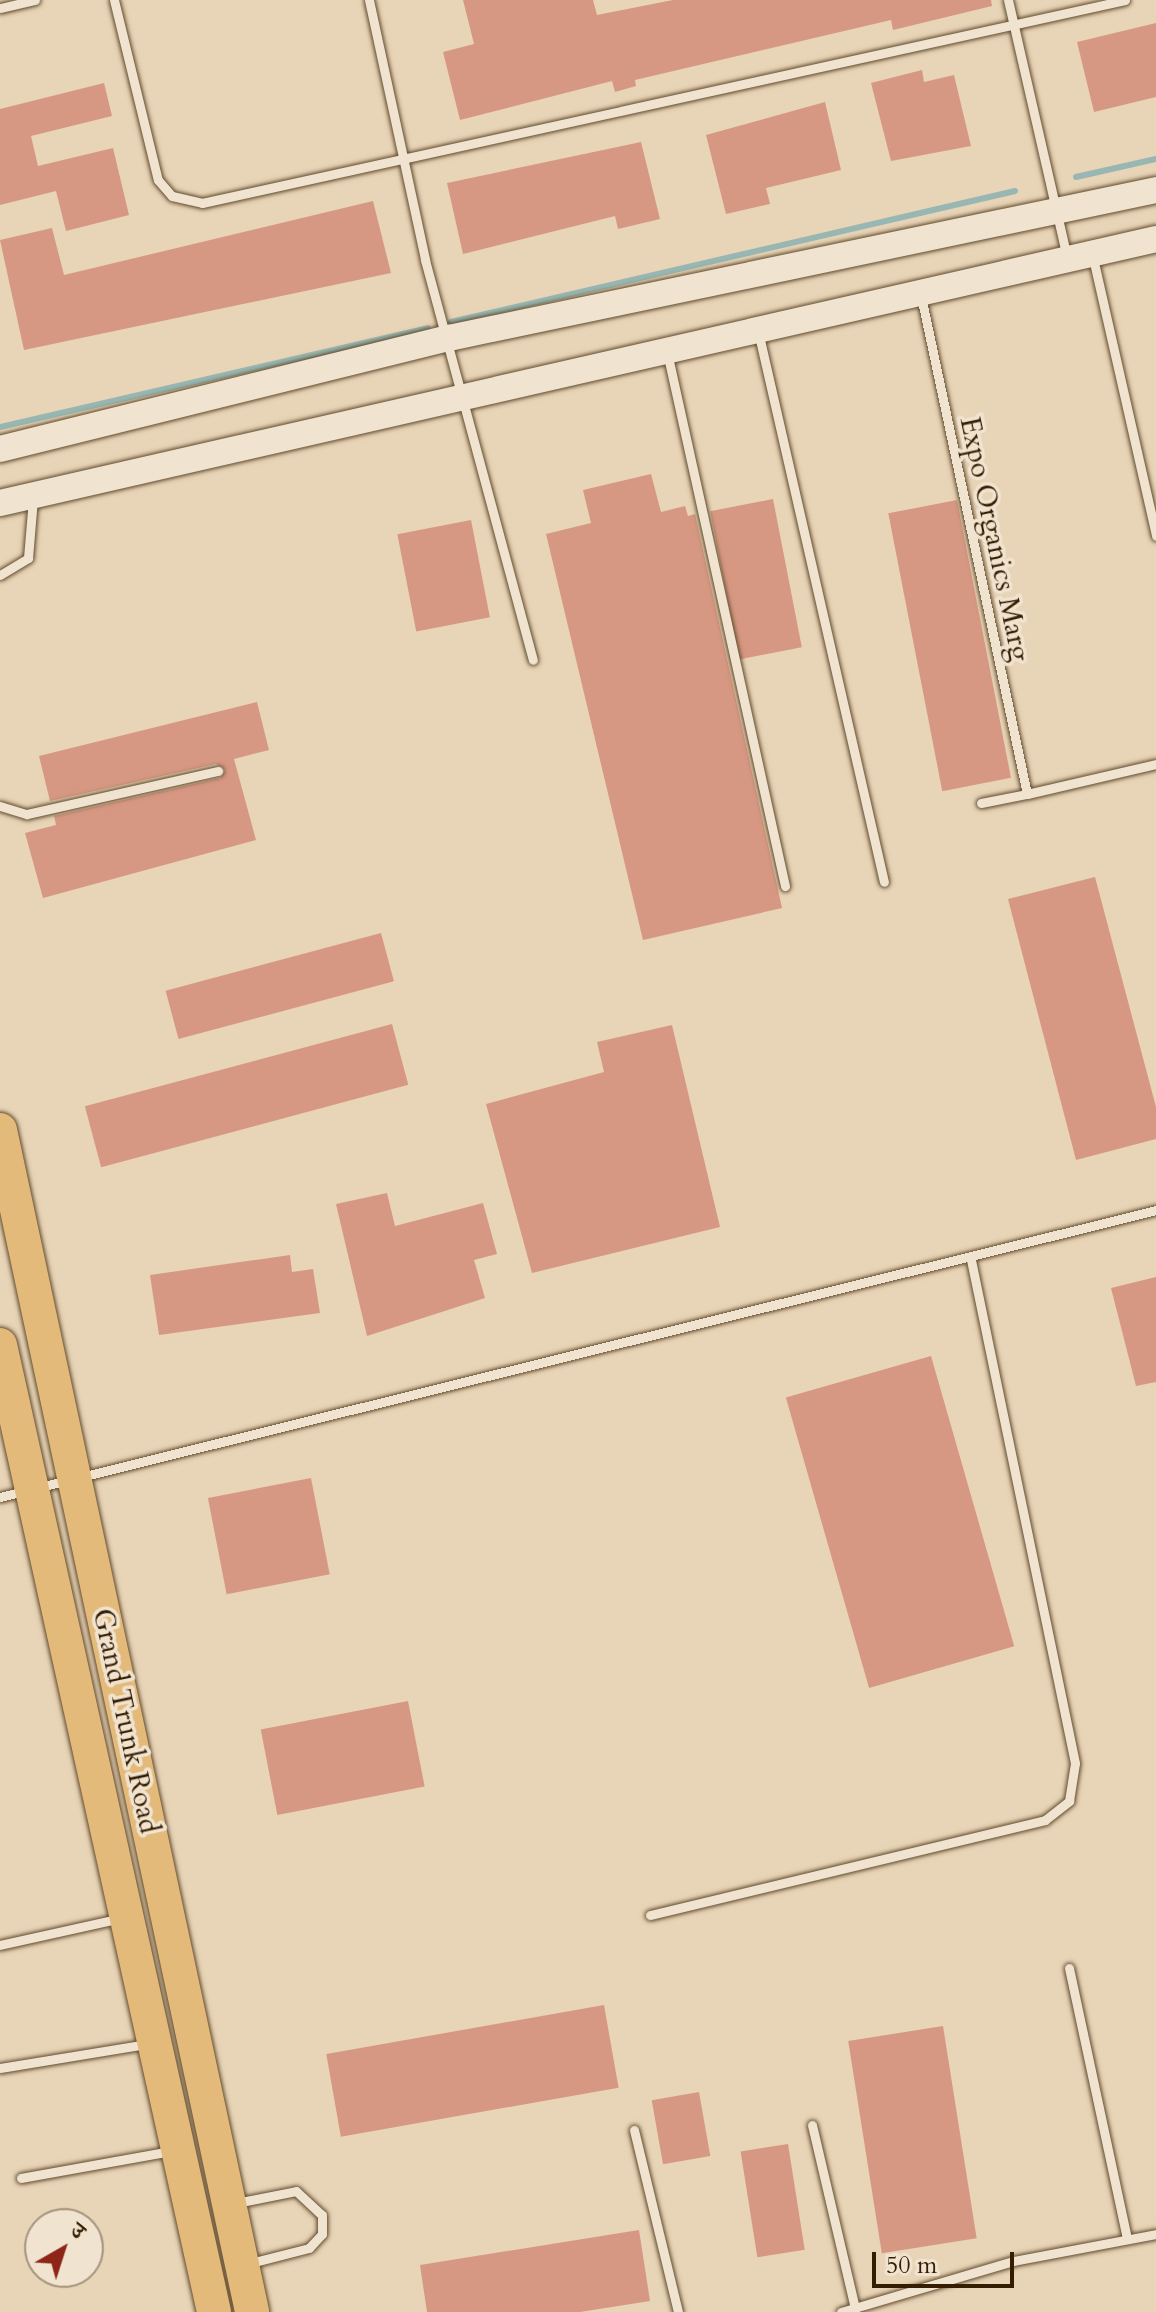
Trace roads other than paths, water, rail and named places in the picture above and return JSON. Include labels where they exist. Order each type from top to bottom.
[{"type":"highway","name":"Grand Trunk Road","points":[[0,1130],[229,2205],[224,2270],[214,2312]]},
{"type":"highway","name":"Grand Trunk Road","points":[[0,1345],[16,1494],[127,1917],[179,2150],[224,2270],[252,2312]]},
{"type":"street","points":[[0,449],[449,338],[1156,190]]},
{"type":"street","points":[[0,503],[463,400],[1156,239]]},
{"type":"lane","points":[[0,8],[35,0]]},
{"type":"lane","points":[[114,0],[158,180],[172,196],[202,203],[1125,0]]},
{"type":"lane","points":[[369,0],[400,157],[533,660]]},
{"type":"lane","points":[[1008,0],[1056,213],[1080,257],[1156,536]]},
{"type":"lane","name":"Expo Organics Marg","points":[[920,293],[1027,794]]},
{"type":"lane","points":[[758,331],[884,882]]},
{"type":"lane","points":[[667,352],[785,886]]},
{"type":"lane","points":[[0,575],[28,558],[33,497]]},
{"type":"lane","points":[[981,803],[1156,764]]},
{"type":"lane","points":[[0,806],[27,814],[218,771]]},
{"type":"lane","points":[[16,1494],[971,1260],[1156,1210]]},
{"type":"lane","points":[[650,1915],[1045,1820],[1069,1801],[1075,1763],[971,1260]]},
{"type":"lane","points":[[0,1945],[127,1917]]},
{"type":"lane","points":[[1069,1968],[1127,2239]]},
{"type":"lane","points":[[0,2068],[155,2042]]},
{"type":"lane","points":[[812,2125],[855,2309]]},
{"type":"lane","points":[[634,2130],[678,2312]]},
{"type":"lane","points":[[21,2178],[179,2150]]},
{"type":"lane","points":[[224,2270],[309,2248],[322,2234],[322,2215],[296,2191],[229,2205]]},
{"type":"lane","points":[[841,2312],[1013,2261],[1156,2234]]},
{"type":"waterway","points":[[1076,177],[1156,159]]},
{"type":"waterway","points":[[451,322],[1015,191]]},
{"type":"waterway","points":[[0,427],[428,328]]}]
